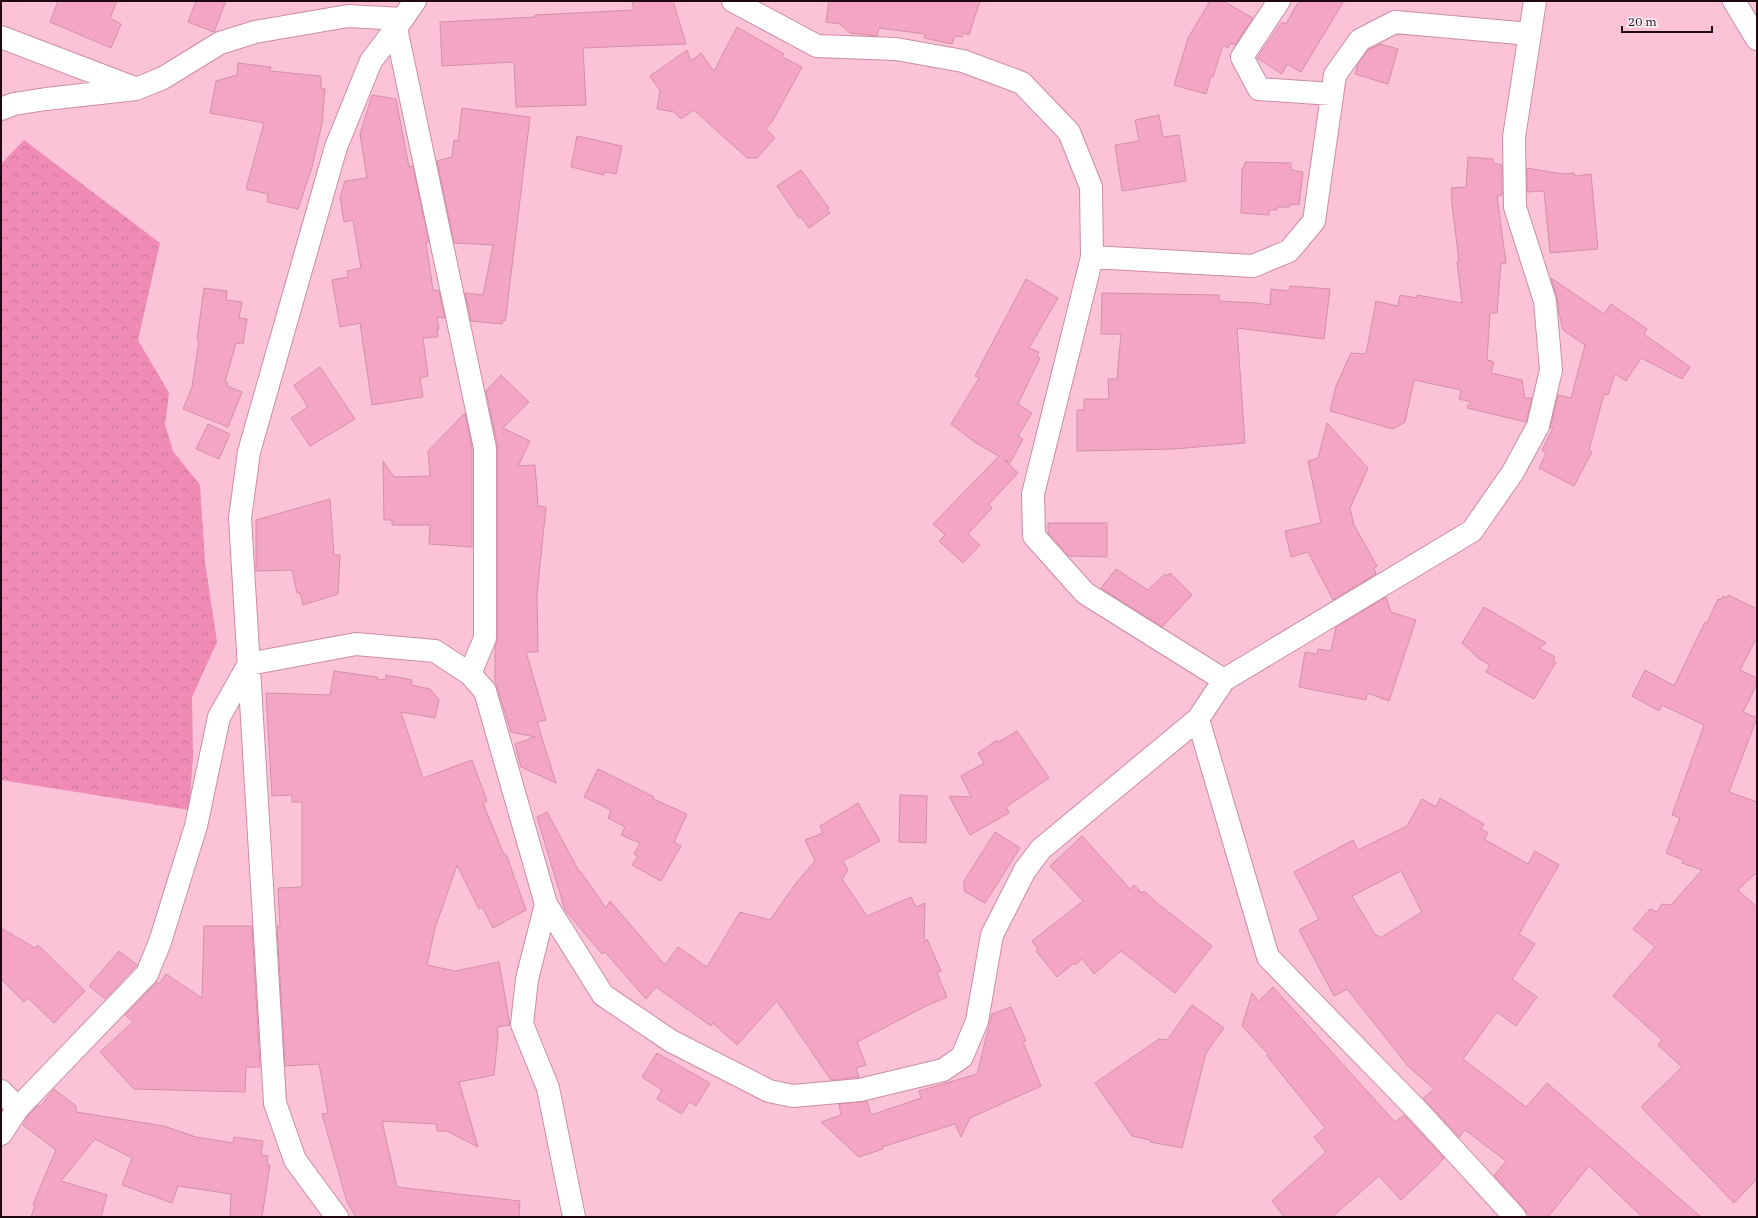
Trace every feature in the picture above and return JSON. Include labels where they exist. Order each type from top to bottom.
[{"type":"street","points":[[337,1217],[295,1160],[275,1103],[240,518],[249,452],[336,147],[371,61],[415,1]]},
{"type":"street","points":[[733,1],[817,46],[896,48],[963,61],[1022,82],[1069,132],[1091,187],[1092,257],[1033,494],[1034,536],[1085,594],[1224,680]]},
{"type":"street","points":[[1279,1],[1242,57],[1258,89],[1332,94]]},
{"type":"street","points":[[249,664],[356,644],[435,651],[470,674],[485,691],[546,904],[602,995],[671,1041],[769,1091],[793,1096],[860,1090],[943,1070],[962,1057],[977,1022],[992,935],[1025,870],[1041,849],[1198,719],[1224,680],[1472,531],[1513,472],[1538,426],[1551,370],[1545,301],[1515,207],[1514,137],[1535,1]]},
{"type":"street","points":[[1734,1],[1757,39]]},
{"type":"street","points":[[1,109],[14,104],[46,99],[136,89],[163,78],[220,43],[255,32],[348,16],[399,24]]},
{"type":"street","points":[[1092,257],[1253,266],[1289,251],[1314,221],[1335,75],[1360,40],[1395,22],[1530,34]]},
{"type":"street","points":[[399,24],[484,448],[485,638],[470,674]]},
{"type":"street","points":[[1,37],[136,89]]},
{"type":"street","points":[[1,1134],[18,1108],[147,974],[160,942],[196,826],[219,718],[249,664]]},
{"type":"street","points":[[1198,719],[1268,957],[1418,1111],[1515,1217]]},
{"type":"street","points":[[546,904],[527,979],[522,1024],[548,1088],[574,1217]]},
{"type":"street","points":[[1,1091],[18,1108]]},
{"type":"green space","points":[[24,140],[160,243],[138,340],[169,393],[165,424],[173,451],[200,485],[205,562],[217,642],[192,697],[193,757],[189,810],[1,780],[1,164]]},
{"type":"building","points":[[58,1],[117,1],[110,18],[121,24],[111,48],[50,22]]},
{"type":"building","points":[[196,1],[226,1],[214,32],[188,22]]},
{"type":"building","points":[[632,1],[673,1],[686,44],[583,48],[586,105],[516,107],[514,62],[442,66],[440,22],[634,10]]},
{"type":"building","points":[[829,1],[980,1],[969,35],[963,33],[962,37],[955,36],[952,44],[924,38],[925,34],[879,28],[877,36],[850,33],[840,24],[826,22]]},
{"type":"building","points":[[1210,1],[1223,1],[1253,18],[1235,45],[1231,43],[1228,48],[1223,45],[1206,94],[1174,85],[1188,38]]},
{"type":"building","points":[[1299,1],[1344,1],[1301,72],[1287,64],[1282,74],[1257,58],[1282,22],[1286,24]]},
{"type":"building","points":[[737,27],[784,54],[782,57],[802,67],[772,122],[766,129],[775,138],[757,158],[747,158],[694,110],[681,119],[674,112],[657,109],[660,91],[650,76],[687,50],[691,61],[701,53],[714,71]]},
{"type":"building","points":[[1380,44],[1398,49],[1388,84],[1355,74],[1358,64],[1368,50]]},
{"type":"building","points":[[238,63],[271,67],[270,71],[321,76],[321,88],[325,89],[322,124],[312,167],[298,209],[267,202],[268,194],[246,189],[264,123],[210,113],[216,81],[237,75]]},
{"type":"building","points":[[372,95],[396,99],[409,167],[413,166],[429,242],[426,242],[433,290],[439,291],[445,318],[437,317],[439,329],[437,329],[438,337],[423,338],[428,376],[420,378],[423,397],[372,405],[360,323],[340,327],[332,280],[348,277],[347,271],[361,268],[353,220],[344,222],[340,197],[345,181],[367,178],[360,134]]},
{"type":"building","points":[[462,108],[530,117],[506,316],[505,321],[502,321],[502,324],[471,321],[465,293],[483,295],[493,245],[454,243],[437,161],[452,157],[454,140],[458,141]]},
{"type":"building","points":[[1159,115],[1163,137],[1179,135],[1186,181],[1122,191],[1115,145],[1139,141],[1135,120]]},
{"type":"building","points":[[577,136],[622,146],[616,174],[604,172],[604,175],[571,167]]},
{"type":"building","points":[[1468,157],[1493,159],[1493,163],[1502,165],[1502,195],[1497,196],[1506,263],[1501,264],[1497,313],[1490,313],[1487,360],[1494,362],[1491,373],[1522,380],[1525,398],[1532,398],[1526,422],[1467,408],[1471,402],[1459,399],[1461,390],[1414,380],[1405,422],[1393,429],[1330,411],[1336,386],[1351,353],[1366,354],[1376,301],[1398,306],[1400,295],[1417,298],[1417,295],[1462,303],[1451,188],[1466,187]]},
{"type":"building","points":[[1245,162],[1291,163],[1291,170],[1303,172],[1299,205],[1290,204],[1290,207],[1277,207],[1277,210],[1269,210],[1269,215],[1241,213],[1242,168],[1244,168]]},
{"type":"building","points":[[1527,168],[1562,174],[1574,173],[1574,175],[1577,176],[1591,174],[1598,249],[1550,253],[1544,191],[1527,192]]},
{"type":"building","points":[[801,170],[829,208],[827,210],[830,213],[809,228],[801,217],[799,218],[777,186]]},
{"type":"building","points":[[1551,278],[1604,314],[1611,304],[1647,329],[1644,334],[1690,367],[1682,379],[1641,358],[1626,381],[1615,374],[1608,395],[1604,394],[1589,450],[1592,452],[1574,486],[1539,468],[1546,453],[1542,450],[1553,428],[1550,428],[1558,395],[1571,398],[1585,345],[1563,330],[1557,297]]},
{"type":"building","points":[[1026,279],[1058,298],[1029,348],[1039,352],[1037,357],[1040,358],[1018,404],[1032,413],[1018,436],[1023,439],[1010,463],[1004,459],[1018,473],[989,504],[992,508],[968,534],[980,545],[963,563],[939,541],[945,535],[933,524],[999,456],[976,443],[951,424],[979,378],[975,376]]},
{"type":"building","points":[[1290,286],[1330,289],[1324,339],[1237,328],[1245,443],[1174,449],[1077,451],[1077,410],[1084,410],[1084,399],[1109,399],[1108,379],[1117,379],[1121,334],[1101,334],[1102,293],[1219,295],[1219,301],[1270,305],[1271,289],[1289,291]]},
{"type":"building","points":[[204,288],[227,291],[226,300],[242,302],[239,318],[247,319],[243,344],[236,343],[225,382],[228,383],[227,386],[242,392],[228,427],[183,409],[192,387],[199,340],[197,340]]},
{"type":"building","points":[[320,367],[355,419],[310,446],[291,418],[308,407],[294,385]]},
{"type":"building","points":[[501,375],[529,402],[503,428],[530,441],[518,466],[535,465],[538,506],[546,507],[537,594],[538,652],[526,652],[546,720],[537,722],[556,783],[521,767],[515,744],[535,737],[511,732],[495,681],[495,646],[498,638],[498,448],[486,391]]},
{"type":"building","points":[[465,413],[472,449],[472,547],[429,544],[430,525],[392,525],[392,520],[384,520],[383,461],[394,477],[430,476],[428,451]]},
{"type":"building","points":[[1327,423],[1368,468],[1350,508],[1354,525],[1377,566],[1374,568],[1376,574],[1333,600],[1308,552],[1291,557],[1285,531],[1321,523],[1308,461],[1318,458]]},
{"type":"building","points":[[208,424],[230,434],[219,459],[196,449]]},
{"type":"building","points":[[330,499],[334,555],[340,555],[338,594],[303,605],[300,593],[297,593],[292,570],[256,571],[256,520]]},
{"type":"building","points":[[1048,523],[1107,523],[1107,557],[1069,556],[1048,533]]},
{"type":"building","points":[[1116,569],[1148,590],[1165,574],[1167,576],[1170,573],[1192,595],[1162,627],[1101,588]]},
{"type":"building","points":[[1728,595],[1757,609],[1757,637],[1740,670],[1757,678],[1757,684],[1743,712],[1757,718],[1729,792],[1757,802],[1757,872],[1738,890],[1757,907],[1757,1179],[1734,1203],[1641,1107],[1682,1067],[1658,1045],[1662,1040],[1613,996],[1655,947],[1633,929],[1650,909],[1657,912],[1662,904],[1671,905],[1702,870],[1682,863],[1683,860],[1666,853],[1680,818],[1672,815],[1704,725],[1662,705],[1659,711],[1632,696],[1645,670],[1673,685],[1675,684],[1705,622],[1707,623],[1718,599],[1721,600],[1723,596],[1727,598]]},
{"type":"building","points":[[1386,597],[1391,612],[1416,620],[1389,701],[1367,693],[1366,700],[1299,687],[1305,652],[1317,654],[1318,649],[1331,651],[1336,627]]},
{"type":"building","points":[[1484,607],[1546,643],[1539,648],[1555,657],[1553,660],[1556,662],[1534,699],[1486,672],[1490,665],[1478,658],[1462,643]]},
{"type":"building","points":[[334,671],[377,677],[378,680],[386,679],[386,675],[412,680],[411,685],[430,689],[439,700],[435,718],[401,712],[423,778],[472,760],[487,801],[483,803],[504,855],[506,854],[526,910],[493,928],[482,907],[479,909],[457,865],[435,928],[427,965],[455,971],[499,962],[510,1025],[497,1027],[498,1036],[494,1075],[459,1082],[478,1147],[447,1131],[437,1131],[436,1124],[382,1121],[397,1187],[520,1201],[519,1217],[356,1217],[347,1202],[322,1114],[328,1113],[319,1064],[285,1066],[277,926],[280,926],[278,888],[302,887],[302,802],[292,802],[292,795],[272,796],[266,693],[330,695]]},
{"type":"building","points":[[1017,731],[1049,778],[1006,807],[1009,813],[970,835],[949,796],[971,797],[961,776],[984,763],[978,753],[997,740],[999,742]]},
{"type":"building","points":[[598,769],[654,797],[653,799],[687,814],[674,842],[681,846],[661,881],[632,865],[638,856],[634,854],[640,843],[621,835],[625,827],[608,818],[611,810],[584,797]]},
{"type":"building","points":[[900,795],[927,796],[926,843],[899,842]]},
{"type":"building","points":[[1440,798],[1484,824],[1481,829],[1488,833],[1484,839],[1528,864],[1535,851],[1559,865],[1519,934],[1535,944],[1512,979],[1537,997],[1516,1026],[1497,1012],[1463,1059],[1526,1107],[1547,1083],[1701,1217],[1642,1217],[1589,1166],[1548,1217],[1531,1217],[1494,1176],[1506,1161],[1465,1130],[1459,1137],[1423,1098],[1434,1089],[1408,1066],[1347,989],[1334,996],[1299,930],[1319,919],[1294,872],[1353,840],[1358,850],[1407,826],[1422,799],[1436,807]],"holes":[[[1401,871],[1422,912],[1380,938],[1378,935],[1376,936],[1352,896]]]},
{"type":"building","points":[[858,803],[880,841],[843,861],[848,870],[842,879],[867,916],[911,897],[916,907],[925,903],[924,943],[927,939],[941,971],[937,973],[947,997],[926,1006],[857,1042],[866,1065],[856,1068],[859,1077],[831,1080],[777,1001],[737,1045],[713,1023],[711,1026],[656,987],[646,999],[605,952],[602,954],[565,910],[537,817],[547,812],[580,873],[580,871],[606,908],[610,901],[665,965],[678,947],[707,967],[740,912],[770,920],[796,883],[815,861],[805,840],[823,833],[820,826]]},
{"type":"building","points":[[995,832],[1020,848],[985,903],[964,891],[964,881]]},
{"type":"building","points":[[1082,836],[1130,889],[1134,885],[1142,893],[1144,891],[1212,946],[1175,993],[1121,951],[1094,974],[1082,959],[1075,965],[1074,963],[1057,977],[1036,951],[1038,949],[1032,941],[1083,901],[1050,866]]},
{"type":"building","points":[[204,926],[252,926],[260,1067],[246,1067],[245,1092],[134,1089],[100,1052],[133,1022],[125,1015],[157,982],[159,984],[166,974],[202,998]]},
{"type":"building","points":[[1,928],[35,948],[38,945],[85,991],[54,1023],[28,998],[24,1002],[1,979]]},
{"type":"building","points":[[119,951],[137,965],[105,999],[89,986]]},
{"type":"building","points":[[1273,987],[1395,1122],[1404,1115],[1444,1158],[1401,1200],[1379,1176],[1332,1217],[1284,1217],[1272,1201],[1326,1152],[1314,1137],[1325,1128],[1267,1056],[1268,1054],[1242,1026],[1252,993],[1259,1001]]},
{"type":"building","points":[[1192,1005],[1224,1028],[1206,1053],[1182,1148],[1150,1142],[1150,1140],[1132,1136],[1095,1083],[1159,1039],[1167,1040]]},
{"type":"building","points":[[1011,1007],[1026,1041],[1023,1042],[1041,1086],[970,1118],[961,1137],[955,1124],[882,1147],[883,1149],[859,1157],[821,1122],[841,1115],[839,1104],[867,1101],[871,1115],[921,1098],[919,1091],[977,1074],[992,1014]]},
{"type":"building","points":[[657,1053],[710,1083],[696,1106],[689,1102],[682,1114],[657,1099],[662,1090],[642,1077]]},
{"type":"building","points":[[54,1089],[76,1106],[76,1112],[164,1126],[196,1137],[233,1143],[234,1137],[263,1141],[261,1155],[268,1156],[267,1165],[270,1165],[262,1217],[230,1217],[231,1194],[178,1186],[172,1203],[122,1185],[132,1158],[95,1139],[61,1181],[107,1195],[101,1217],[31,1217],[35,1205],[33,1204],[56,1150],[23,1125],[28,1116],[38,1105],[40,1107]]}]
